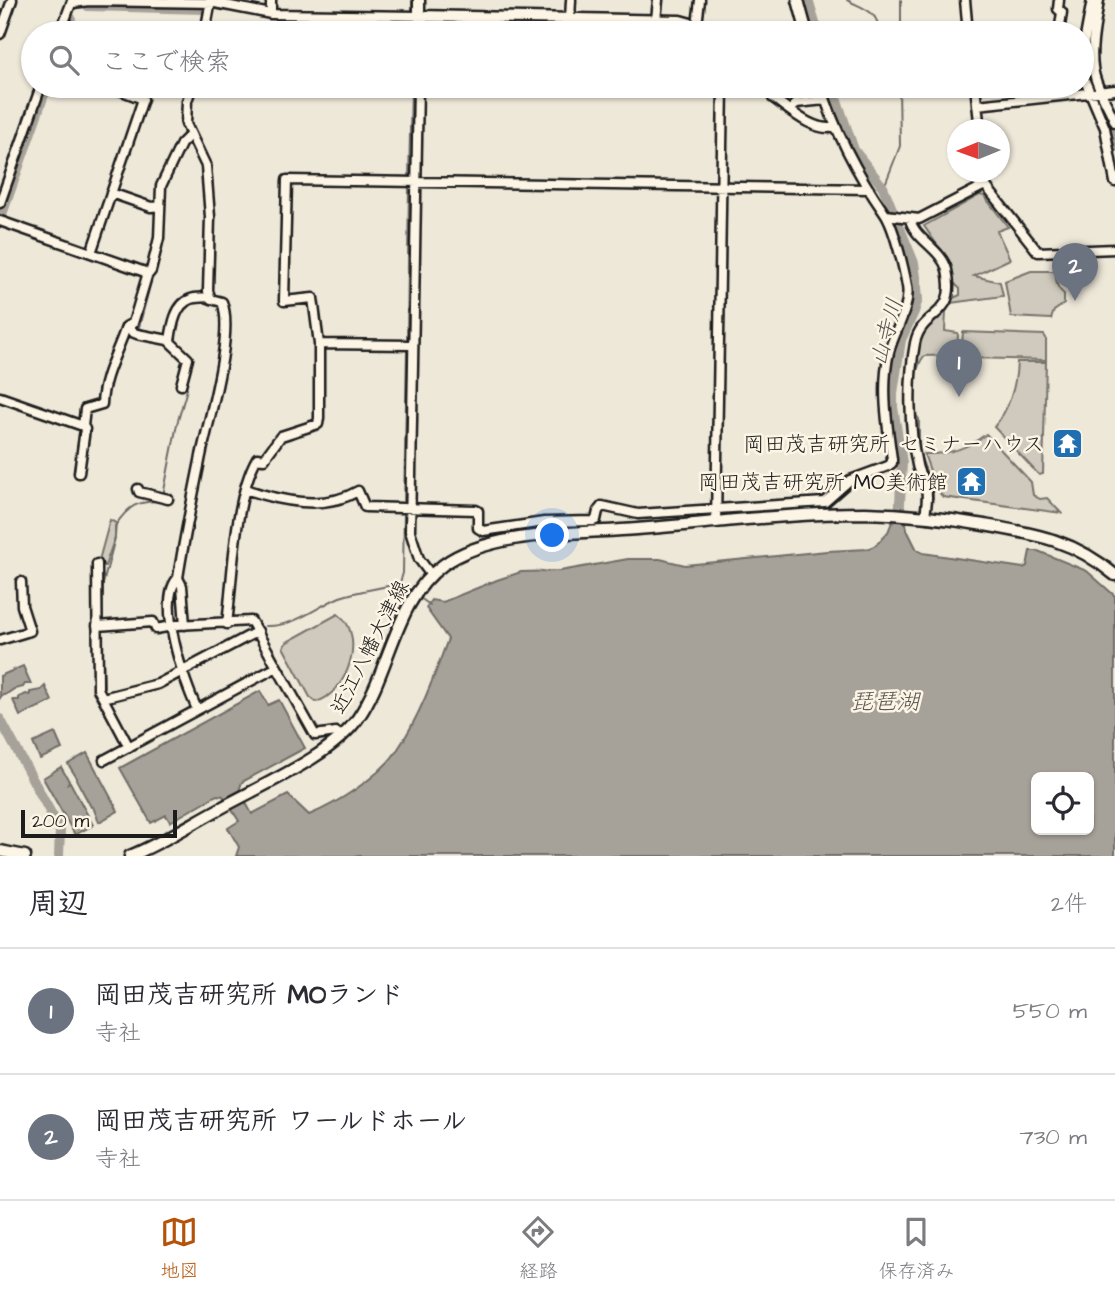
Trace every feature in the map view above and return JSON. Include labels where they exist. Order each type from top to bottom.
[{"type":"main road","points":[[419,0],[419,16],[680,21]]},
{"type":"main road","points":[[798,0],[804,21]]},
{"type":"main road","name":"近江八幡大津線","points":[[130,856],[322,752],[342,737],[367,703],[416,594],[431,575],[462,554],[504,541],[838,514],[891,514],[1052,538],[1086,554],[1115,575]]},
{"type":"main road","points":[[0,852],[25,856]]},
{"type":"street","points":[[0,34],[12,0]]},
{"type":"street","points":[[271,0],[271,14]]},
{"type":"street","points":[[570,19],[571,0]]},
{"type":"street","points":[[656,20],[658,0]]},
{"type":"street","points":[[697,21],[700,0]]},
{"type":"street","points":[[965,0],[967,21]]},
{"type":"street","points":[[1059,0],[1061,21]]},
{"type":"street","points":[[1092,0],[1093,21]]},
{"type":"street","points":[[1093,16],[1099,0]]},
{"type":"street","points":[[207,21],[211,1]]},
{"type":"street","points":[[65,21],[73,2],[211,1],[271,14],[419,16],[419,21]]},
{"type":"street","points":[[1094,71],[1115,182]]},
{"type":"street","points":[[1096,92],[1115,90]]},
{"type":"street","points":[[1096,92],[1115,122]]},
{"type":"street","points":[[0,203],[37,98]]},
{"type":"street","points":[[91,253],[143,99],[140,98]]},
{"type":"street","points":[[189,98],[186,113],[187,129],[202,153],[206,166],[210,217],[209,297]]},
{"type":"street","points":[[417,98],[411,181],[406,509],[414,546],[419,559],[431,575]]},
{"type":"street","points":[[716,523],[723,98]]},
{"type":"street","points":[[773,98],[814,124],[828,129],[835,127]]},
{"type":"street","points":[[976,98],[979,119]]},
{"type":"street","points":[[977,105],[1018,98]]},
{"type":"street","points":[[245,489],[284,501],[339,500],[358,491],[365,507],[475,510],[478,511],[478,528],[483,531],[544,522],[593,521],[602,506],[639,514],[825,502],[850,480],[892,463],[885,409],[886,375],[889,353],[906,302],[907,288],[888,215],[845,148],[825,100],[796,103],[791,110]]},
{"type":"street","points":[[79,473],[85,409],[103,406],[103,383],[119,351],[126,327],[133,323],[147,276],[151,271],[159,238],[160,186],[181,144],[190,135]]},
{"type":"street","points":[[227,624],[241,502],[257,458],[264,459],[281,436],[318,424],[319,344],[313,298],[284,301],[287,180],[869,189]]},
{"type":"street","points":[[985,182],[1038,252],[1115,249]]},
{"type":"street","points":[[888,215],[919,219],[985,185]]},
{"type":"street","points":[[111,193],[151,207],[159,206]]},
{"type":"street","points":[[906,218],[943,260],[949,291],[942,310],[920,330],[915,341],[911,410],[917,468],[926,487],[925,517]]},
{"type":"street","points":[[1,221],[145,272],[147,276]]},
{"type":"street","points":[[170,341],[173,320],[190,299],[209,297],[222,302],[225,310],[225,342],[178,578],[170,589],[172,626],[181,673],[197,709]]},
{"type":"street","points":[[130,326],[132,332],[137,334],[170,341],[188,359],[181,385]]},
{"type":"street","points":[[319,344],[409,345]]},
{"type":"street","points":[[0,397],[83,426]]},
{"type":"street","points":[[138,489],[149,496],[168,499]]},
{"type":"street","points":[[97,564],[98,689],[129,747]]},
{"type":"street","points":[[178,578],[182,586],[185,625]]},
{"type":"street","points":[[0,640],[30,631],[22,607],[20,582]]},
{"type":"street","points":[[97,626],[153,622],[156,629],[251,621],[315,735],[335,732],[342,737]]},
{"type":"street","points":[[103,698],[158,684],[258,631]]},
{"type":"street","points":[[104,760],[277,667]]},
{"type":"shaded area","points":[[980,195],[984,196],[1008,227],[997,231],[1010,259],[974,276],[1000,282],[1003,296],[950,303],[951,299],[960,295],[960,289],[954,283],[947,259],[924,226]]},
{"type":"shaded area","points":[[1031,271],[1057,271],[1057,284],[1064,294],[1064,304],[1054,311],[1051,319],[1011,317],[1005,281]]},
{"type":"shaded area","points":[[946,312],[945,331],[958,333],[957,355],[924,356],[915,384],[919,453],[932,486],[933,498],[929,497],[918,454],[914,417],[914,374],[919,339],[924,328]]},
{"type":"shaded area","points":[[963,332],[1044,335],[1046,360],[961,356]]},
{"type":"shaded area","points":[[1017,362],[1046,362],[1043,474],[1039,475],[994,427],[1011,397]]},
{"type":"shaded area","points":[[986,434],[1031,482],[1033,495],[1040,499],[1047,498],[1061,513],[943,497],[937,490],[924,454],[957,450]]},
{"type":"shaded area","points":[[110,520],[116,523],[115,537],[105,566],[98,564]]},
{"type":"shaded area","points":[[338,614],[347,623],[351,635],[350,663],[337,687],[316,702],[310,697],[283,647],[287,642]]},
{"type":"water","name":"琵琶湖","points":[[892,522],[906,523],[917,550],[923,553],[1023,568],[1027,566],[1030,551],[1038,551],[1087,571],[1115,596],[1115,856],[236,856],[239,847],[228,828],[239,821],[223,796],[217,795],[170,822],[166,815],[151,823],[120,768],[260,691],[268,705],[279,700],[305,748],[242,782],[240,788],[252,814],[288,795],[309,815],[344,797],[379,771],[396,752],[412,725],[448,639],[426,608],[431,600],[443,602],[521,572],[560,571],[628,559],[660,559],[685,565],[868,549],[876,545],[888,532]]},
{"type":"water","points":[[23,666],[31,684],[25,684],[0,698],[0,676]]},
{"type":"water","points":[[45,686],[52,701],[20,716],[13,700],[19,700],[19,697],[30,695],[30,692],[41,690]]},
{"type":"water","points":[[55,733],[62,749],[40,759],[33,743]]},
{"type":"water","points":[[87,753],[118,811],[99,822],[68,764]]},
{"type":"water","points":[[61,767],[93,825],[75,835],[43,778]]},
{"type":"waterway","points":[[412,0],[412,11]]},
{"type":"waterway","name":"山寺川","points":[[808,0],[814,21]]},
{"type":"waterway","points":[[847,0],[865,9],[876,21]]},
{"type":"waterway","points":[[901,0],[901,21]]},
{"type":"waterway","points":[[88,6],[206,9]]},
{"type":"waterway","points":[[1094,86],[1109,120],[1115,147]]},
{"type":"waterway","points":[[0,220],[43,98]]},
{"type":"waterway","points":[[184,138],[181,119],[185,98]]},
{"type":"waterway","points":[[409,179],[411,98]]},
{"type":"waterway","name":"山寺川","points":[[836,98],[854,150],[883,187],[914,263],[918,299],[901,340],[893,393],[902,463],[899,523],[902,536]]},
{"type":"waterway","points":[[881,185],[886,182],[900,146],[899,98]]},
{"type":"waterway","points":[[171,174],[179,157]]},
{"type":"waterway","points":[[407,340],[409,185]]},
{"type":"waterway","points":[[134,327],[139,327],[153,274]]},
{"type":"waterway","points":[[404,505],[407,349]]},
{"type":"waterway","points":[[163,496],[186,386]]},
{"type":"waterway","points":[[102,623],[103,584],[115,538],[115,526],[134,506],[162,501]]},
{"type":"waterway","points":[[400,583],[403,573],[404,510]]},
{"type":"waterway","points":[[265,626],[295,620],[340,597],[399,583]]},
{"type":"waterway","points":[[401,583],[413,592]]},
{"type":"waterway","points":[[420,598],[430,605]]},
{"type":"waterway","points":[[102,628],[104,690]]},
{"type":"waterway","points":[[0,719],[60,830],[59,856]]},
{"type":"place","name":"岡田茂吉研究所 ワールドホール","points":[[1075,301]]},
{"type":"place","name":"岡田茂吉研究所 MOランド","points":[[959,397]]},
{"type":"place","name":"岡田茂吉研究所 セミナーハウス","points":[[1067,444]]},
{"type":"place","name":"岡田茂吉研究所 MO美術館","points":[[971,482]]}]
